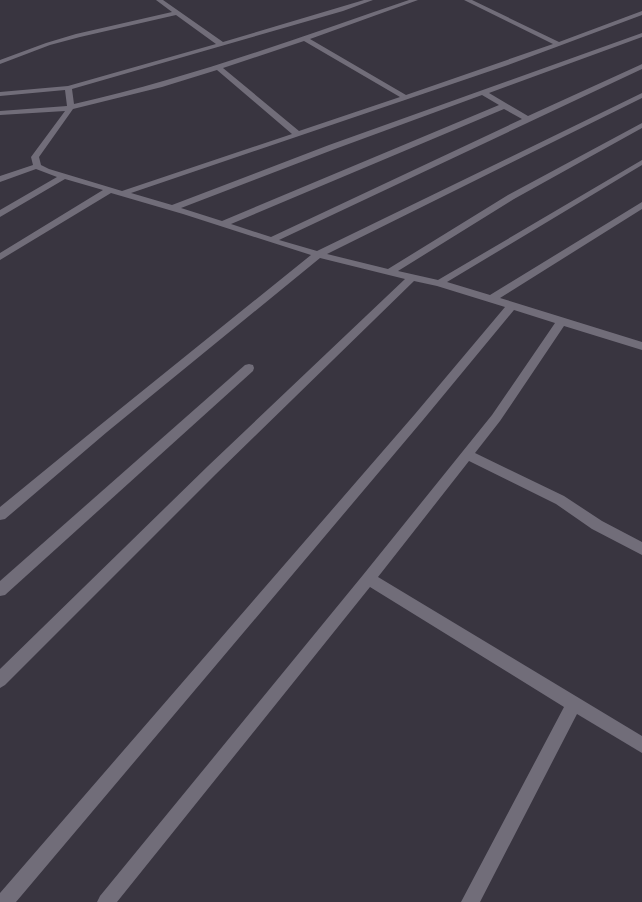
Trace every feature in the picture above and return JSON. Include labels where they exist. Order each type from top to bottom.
[{"type":"street","points":[[159,0],[222,46]]},
{"type":"street","points":[[0,94],[68,88],[222,46],[342,10],[370,0]]},
{"type":"street","points":[[0,114],[71,107],[218,67],[306,39],[415,0]]},
{"type":"street","points":[[467,0],[560,45]]},
{"type":"street","points":[[0,62],[48,44],[78,35],[177,13]]},
{"type":"street","points":[[123,193],[560,45],[642,13]]},
{"type":"street","points":[[172,208],[332,147],[642,35]]},
{"type":"street","points":[[306,39],[404,97]]},
{"type":"street","points":[[271,240],[642,66]]},
{"type":"street","points":[[218,67],[297,134]]},
{"type":"street","points":[[37,166],[35,157],[71,107],[68,88]]},
{"type":"street","points":[[484,93],[527,119]]},
{"type":"street","points":[[0,515],[103,429],[319,254],[642,96]]},
{"type":"street","points":[[223,224],[504,106]]},
{"type":"street","points":[[389,272],[511,197],[642,125]]},
{"type":"street","points":[[439,283],[642,162]]},
{"type":"street","points":[[0,179],[37,166],[271,240],[389,272],[439,283],[642,346]]},
{"type":"street","points":[[0,214],[65,176]]},
{"type":"street","points":[[0,257],[109,190]]},
{"type":"street","points":[[492,299],[642,205]]},
{"type":"street","points":[[0,680],[218,465],[412,277]]},
{"type":"street","points":[[4,902],[419,417],[512,305]]},
{"type":"street","points":[[106,902],[368,579],[496,418],[562,321]]},
{"type":"street","points":[[0,590],[250,368]]},
{"type":"street","points":[[467,454],[560,500],[597,525],[642,549]]},
{"type":"street","points":[[368,579],[642,745]]},
{"type":"street","points":[[470,902],[574,704]]}]
